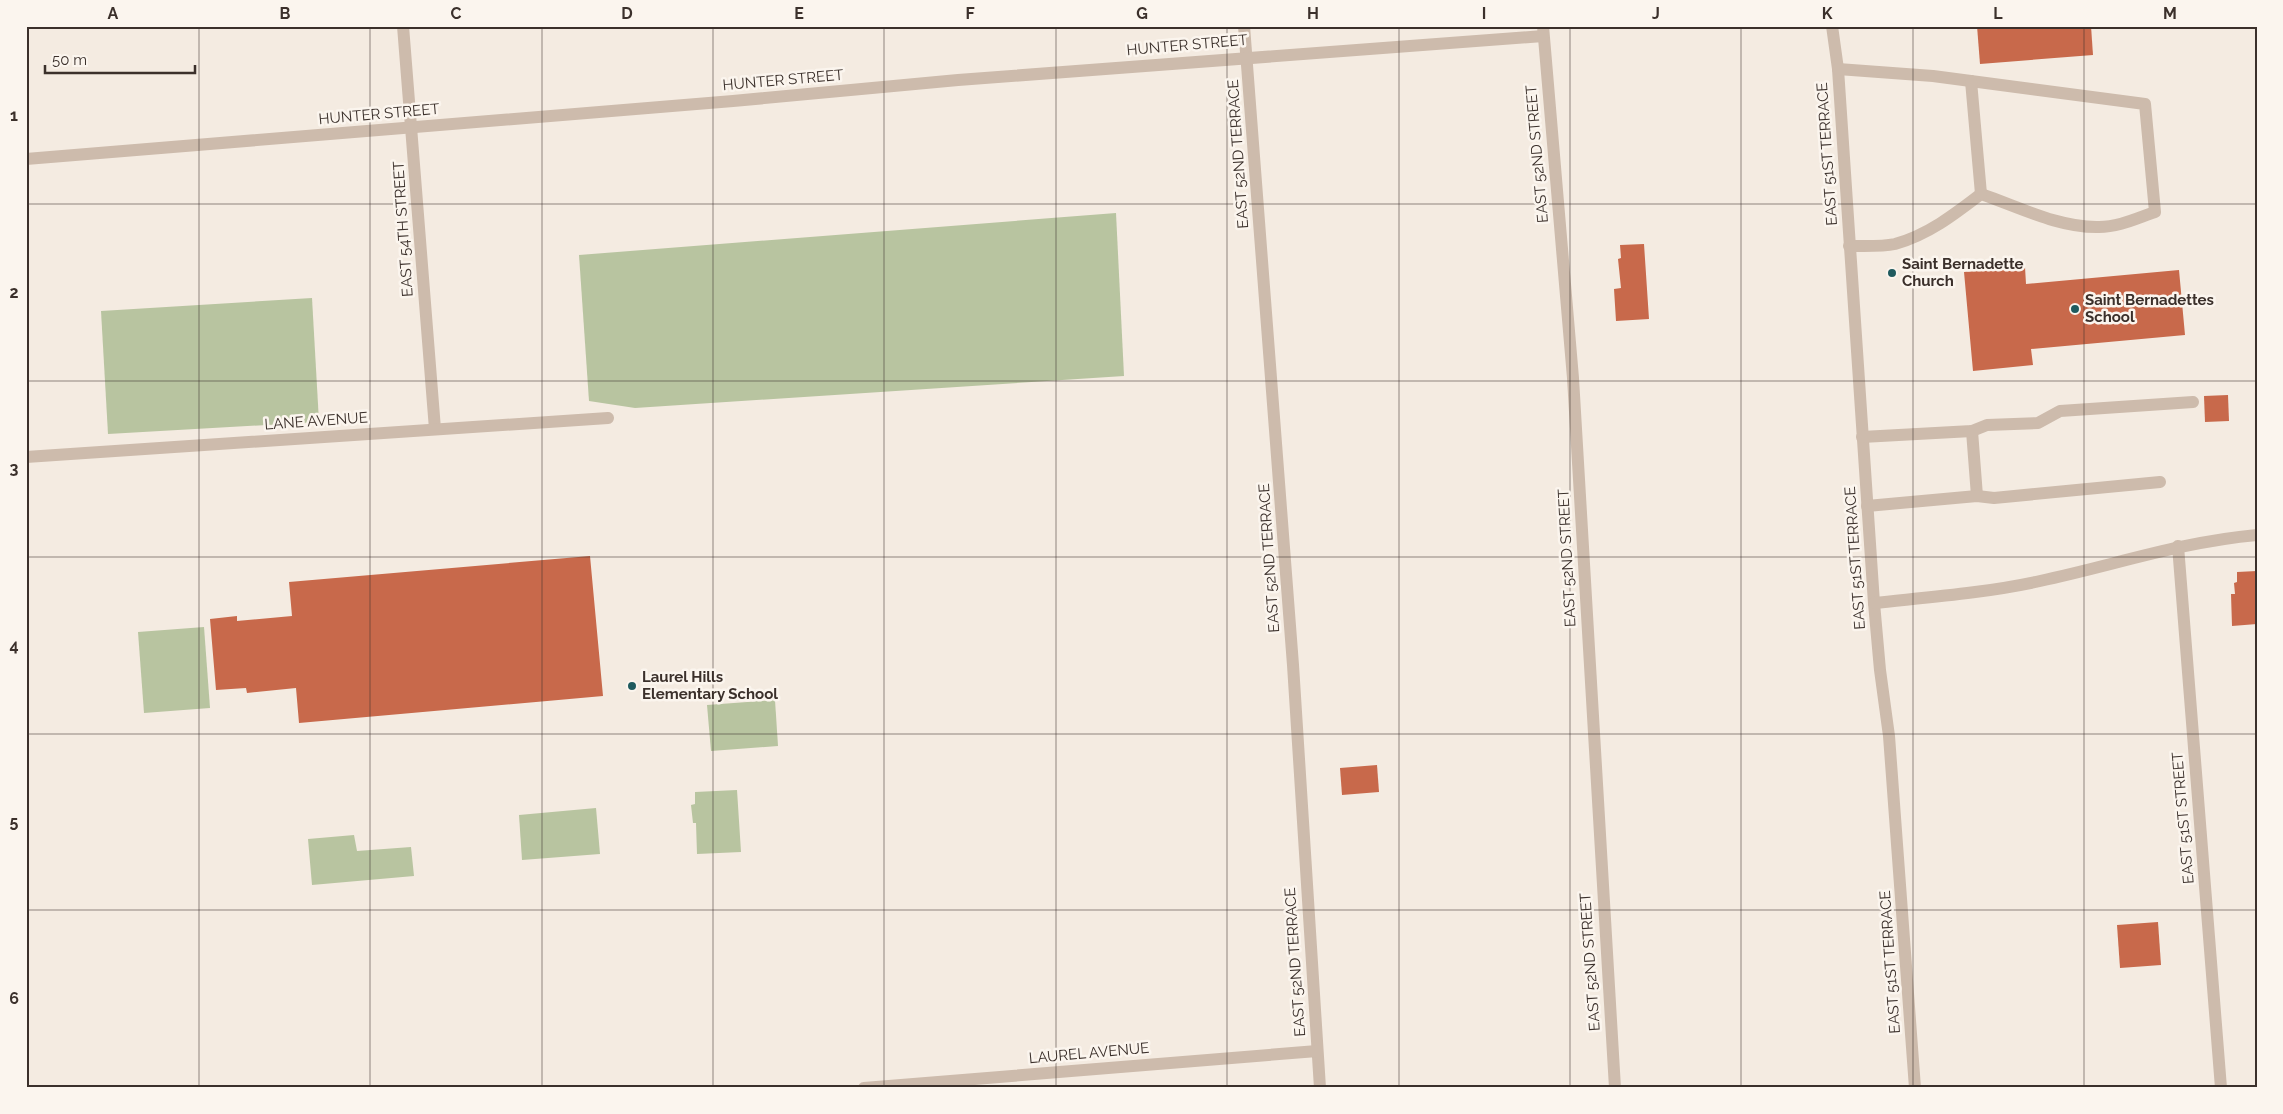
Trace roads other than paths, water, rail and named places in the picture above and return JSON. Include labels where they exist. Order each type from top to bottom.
[{"type":"street","name":"EAST 54TH STREET","points":[[403,26],[435,430]]},
{"type":"street","name":"EAST 52ND TERRACE","points":[[1244,26],[1293,665],[1320,1088]]},
{"type":"street","name":"EAST 51ST TERRACE","points":[[1832,26],[1838,69],[1874,602],[1880,670],[1889,736],[1915,1088]]},
{"type":"street","name":"HUNTER STREET","points":[[26,159],[412,128],[1543,31]]},
{"type":"street","name":"EAST 52ND STREET","points":[[1543,31],[1573,378],[1615,1088]]},
{"type":"street","points":[[1838,69],[1971,81],[2145,104],[2155,212],[2124,223],[2100,227],[2065,224],[1981,194]]},
{"type":"street","points":[[1971,81],[1981,194]]},
{"type":"street","points":[[1849,246],[1894,244],[1920,235],[1952,217],[1981,194]]},
{"type":"street","points":[[1862,437],[1972,431],[1987,425],[2038,423],[2060,411],[2193,402]]},
{"type":"street","name":"LANE AVENUE","points":[[26,457],[608,418]]},
{"type":"street","points":[[1972,431],[1977,496]]},
{"type":"street","points":[[1867,506],[1977,496],[1994,498],[2160,482]]},
{"type":"street","points":[[1874,602],[1973,593],[2012,586],[2212,539],[2257,535]]},
{"type":"street","name":"EAST 51ST STREET","points":[[2178,546],[2221,1088]]},
{"type":"street","name":"LAUREL AVENUE","points":[[864,1088],[1317,1051]]},
{"type":"place","name":"Saint Bernadette Church","points":[[1892,273]]},
{"type":"place","name":"Saint Bernadettes School","points":[[2075,309]]},
{"type":"place","name":"Laurel Hills Elementary School","points":[[632,686]]}]
